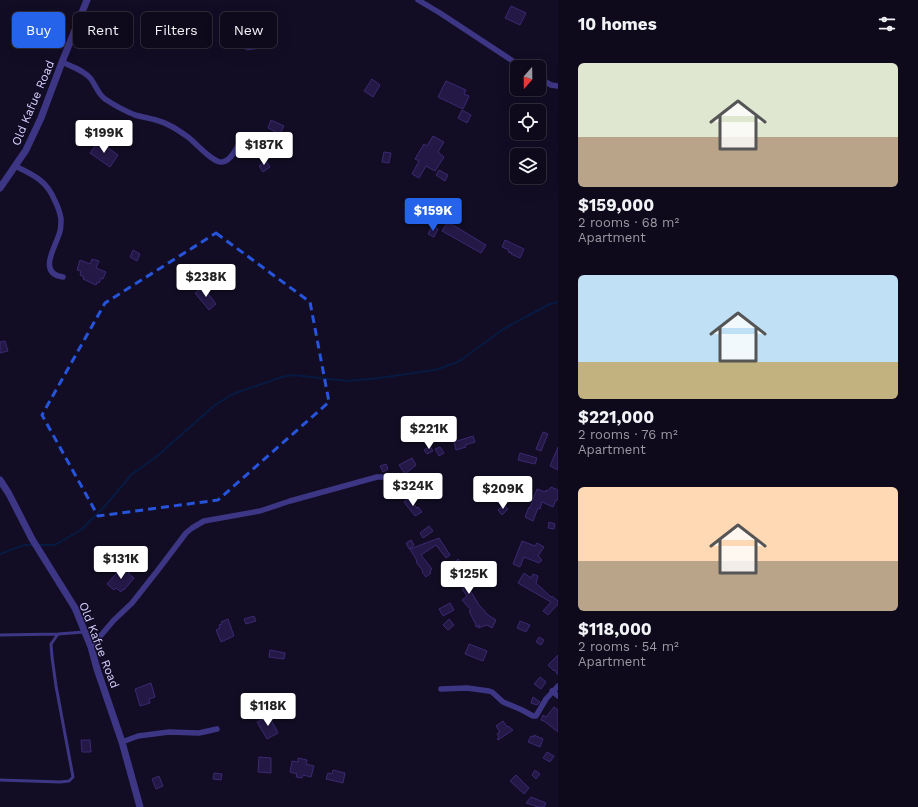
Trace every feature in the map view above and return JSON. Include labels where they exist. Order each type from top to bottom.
[{"type":"street","name":"Old Kafue Road","points":[[0,188],[26,150],[41,118],[87,0]]},
{"type":"street","points":[[418,0],[511,60]]},
{"type":"street","points":[[62,62],[82,71],[91,79],[98,92],[104,98],[128,112],[156,120],[179,130],[195,142],[210,157],[219,162],[228,160],[238,146],[242,137]]},
{"type":"street","points":[[546,82],[551,85],[558,86]]},
{"type":"street","points":[[15,166],[32,174],[45,184],[60,212],[60,231],[51,256],[50,270],[54,274],[63,277]]},
{"type":"street","points":[[91,647],[114,620],[132,603],[186,533],[204,521],[260,511],[290,501],[377,477],[390,477],[422,488]]},
{"type":"street","name":"Old Kafue Road","points":[[0,480],[9,494],[32,539],[75,608],[91,647],[122,742],[140,807]]},
{"type":"street","points":[[441,689],[467,688],[490,691],[503,702],[536,716],[546,699],[558,686]]},
{"type":"street","points":[[552,691],[558,696]]},
{"type":"street","points":[[122,742],[138,736],[169,732],[199,733],[217,729]]},
{"type":"lane","points":[[0,635],[84,632]]},
{"type":"lane","points":[[0,780],[60,782],[69,781],[73,776],[52,657],[52,644],[58,634]]},
{"type":"highlighted area","points":[[216,233],[310,302],[329,402],[218,500],[98,516],[42,415],[105,303]]},
{"type":"building","points":[[511,6],[526,13],[520,25],[505,18]]},
{"type":"building","points":[[246,48],[263,48],[246,50]]},
{"type":"building","points":[[372,79],[380,85],[373,97],[364,91]]},
{"type":"building","points":[[446,81],[466,90],[464,94],[469,96],[463,109],[438,97]]},
{"type":"building","points":[[462,110],[471,115],[467,123],[458,118]]},
{"type":"building","points":[[271,120],[284,126],[280,134],[268,128]]},
{"type":"building","points":[[433,136],[444,142],[438,152],[444,157],[435,171],[426,166],[419,178],[412,174],[419,161],[415,159],[424,144],[427,146]]},
{"type":"building","points":[[99,141],[118,155],[110,167],[90,153]]},
{"type":"building","points":[[384,152],[391,153],[389,163],[382,162]]},
{"type":"building","points":[[266,161],[270,167],[263,172],[259,166]]},
{"type":"building","points":[[439,170],[448,175],[445,181],[436,175]]},
{"type":"building","points":[[448,222],[486,245],[481,253],[442,231]]},
{"type":"building","points":[[432,226],[438,229],[434,237],[428,234]]},
{"type":"building","points":[[505,240],[524,249],[520,258],[511,254],[512,253],[508,252],[509,250],[502,247]]},
{"type":"building","points":[[133,250],[140,254],[137,261],[130,257]]},
{"type":"building","points":[[92,259],[99,261],[96,268],[106,272],[103,279],[101,278],[99,283],[97,282],[96,285],[83,279],[84,277],[80,275],[81,271],[77,270],[80,260],[90,264]]},
{"type":"building","points":[[203,287],[216,304],[209,310],[195,293]]},
{"type":"building","points":[[5,341],[8,351],[0,353],[0,342]]},
{"type":"building","points":[[543,432],[548,434],[541,451],[536,449]]},
{"type":"building","points":[[473,436],[475,442],[456,450],[454,442]]},
{"type":"building","points":[[430,446],[433,451],[427,454],[424,450]]},
{"type":"building","points":[[440,447],[444,453],[439,456],[435,449]]},
{"type":"building","points":[[558,447],[558,470],[550,466]]},
{"type":"building","points":[[520,453],[537,458],[535,464],[518,460]]},
{"type":"building","points":[[412,458],[416,465],[405,474],[399,465]]},
{"type":"building","points":[[386,464],[388,469],[383,472],[380,466]]},
{"type":"building","points":[[498,477],[508,483],[505,488],[502,486],[498,490],[496,484]]},
{"type":"building","points":[[490,486],[497,492],[490,497],[484,491]]},
{"type":"building","points":[[551,487],[558,490],[558,500],[556,500],[553,507],[542,502],[533,521],[525,517],[537,489],[545,492]]},
{"type":"building","points":[[409,498],[422,512],[415,516],[404,502]]},
{"type":"building","points":[[503,505],[508,509],[502,515],[498,510]]},
{"type":"building","points":[[549,522],[555,524],[554,529],[548,528]]},
{"type":"building","points":[[429,526],[433,531],[423,538],[420,533]]},
{"type":"building","points":[[439,538],[450,555],[446,558],[436,545],[421,555],[432,569],[430,571],[431,573],[426,577],[416,562],[417,561],[410,549]]},
{"type":"building","points":[[411,540],[414,545],[409,549],[406,543]]},
{"type":"building","points":[[522,541],[535,546],[537,543],[544,547],[538,556],[542,560],[539,563],[524,557],[520,567],[513,564]]},
{"type":"building","points":[[458,559],[470,571],[464,577],[468,580],[466,582],[472,589],[470,590],[479,605],[488,615],[496,620],[492,628],[487,625],[478,628],[480,625],[476,627],[469,611],[471,610],[462,600],[467,596],[462,589],[464,588],[452,576],[448,580],[442,574]]},
{"type":"building","points":[[123,566],[130,571],[128,573],[134,578],[121,592],[116,588],[114,590],[107,584]]},
{"type":"building","points":[[524,573],[531,578],[533,574],[538,576],[536,583],[551,597],[552,596],[558,601],[558,605],[548,615],[543,611],[551,602],[518,583]]},
{"type":"building","points":[[450,603],[454,610],[443,616],[439,609]]},
{"type":"building","points":[[254,616],[256,621],[246,624],[244,619]]},
{"type":"building","points":[[228,619],[234,636],[221,642],[216,630],[220,628],[219,625],[222,624],[221,622]]},
{"type":"building","points":[[449,619],[454,625],[448,630],[443,625]]},
{"type":"building","points":[[520,621],[530,625],[526,632],[517,628]]},
{"type":"building","points":[[539,637],[544,640],[541,645],[536,642]]},
{"type":"building","points":[[469,644],[487,651],[483,661],[465,654]]},
{"type":"building","points":[[270,650],[285,653],[284,659],[269,657]]},
{"type":"building","points":[[558,655],[558,675],[555,670],[554,671],[548,665]]},
{"type":"building","points":[[540,677],[546,682],[541,689],[534,684]]},
{"type":"building","points":[[151,683],[155,697],[149,699],[150,703],[140,706],[135,689]]},
{"type":"building","points":[[533,697],[540,702],[537,705],[531,703]]},
{"type":"building","points":[[554,707],[558,710],[558,732],[541,720],[543,715],[546,717]]},
{"type":"building","points":[[269,716],[278,733],[267,739],[257,722]]},
{"type":"building","points":[[503,721],[507,727],[508,726],[513,730],[498,740],[497,739],[499,737],[497,734],[500,732],[496,726]]},
{"type":"building","points":[[534,735],[543,739],[540,747],[528,742],[531,736],[534,737]]},
{"type":"building","points":[[81,740],[90,740],[91,752],[82,752]]},
{"type":"building","points":[[547,752],[554,756],[550,762],[543,758]]},
{"type":"building","points":[[259,757],[271,758],[271,773],[258,772]]},
{"type":"building","points":[[298,758],[307,760],[306,764],[314,766],[311,777],[303,775],[302,778],[296,777],[297,774],[290,772],[292,761],[298,762]]},
{"type":"building","points":[[333,770],[345,773],[343,783],[326,779],[328,773],[332,774]]},
{"type":"building","points":[[535,770],[540,774],[536,779],[532,775]]},
{"type":"building","points":[[214,773],[222,774],[221,780],[213,779]]},
{"type":"building","points":[[516,775],[529,788],[524,794],[510,781]]},
{"type":"building","points":[[159,776],[163,786],[156,789],[152,779]]},
{"type":"building","points":[[531,797],[546,803],[544,807],[536,807],[526,803]]},
{"type":"waterway","points":[[37,545],[55,545],[81,530],[106,505],[132,474],[156,457],[215,405],[233,394],[282,377],[293,375],[348,381],[435,370],[458,362],[505,328],[550,304],[558,302]]},
{"type":"waterway","points":[[0,554],[24,545],[33,545]]}]
